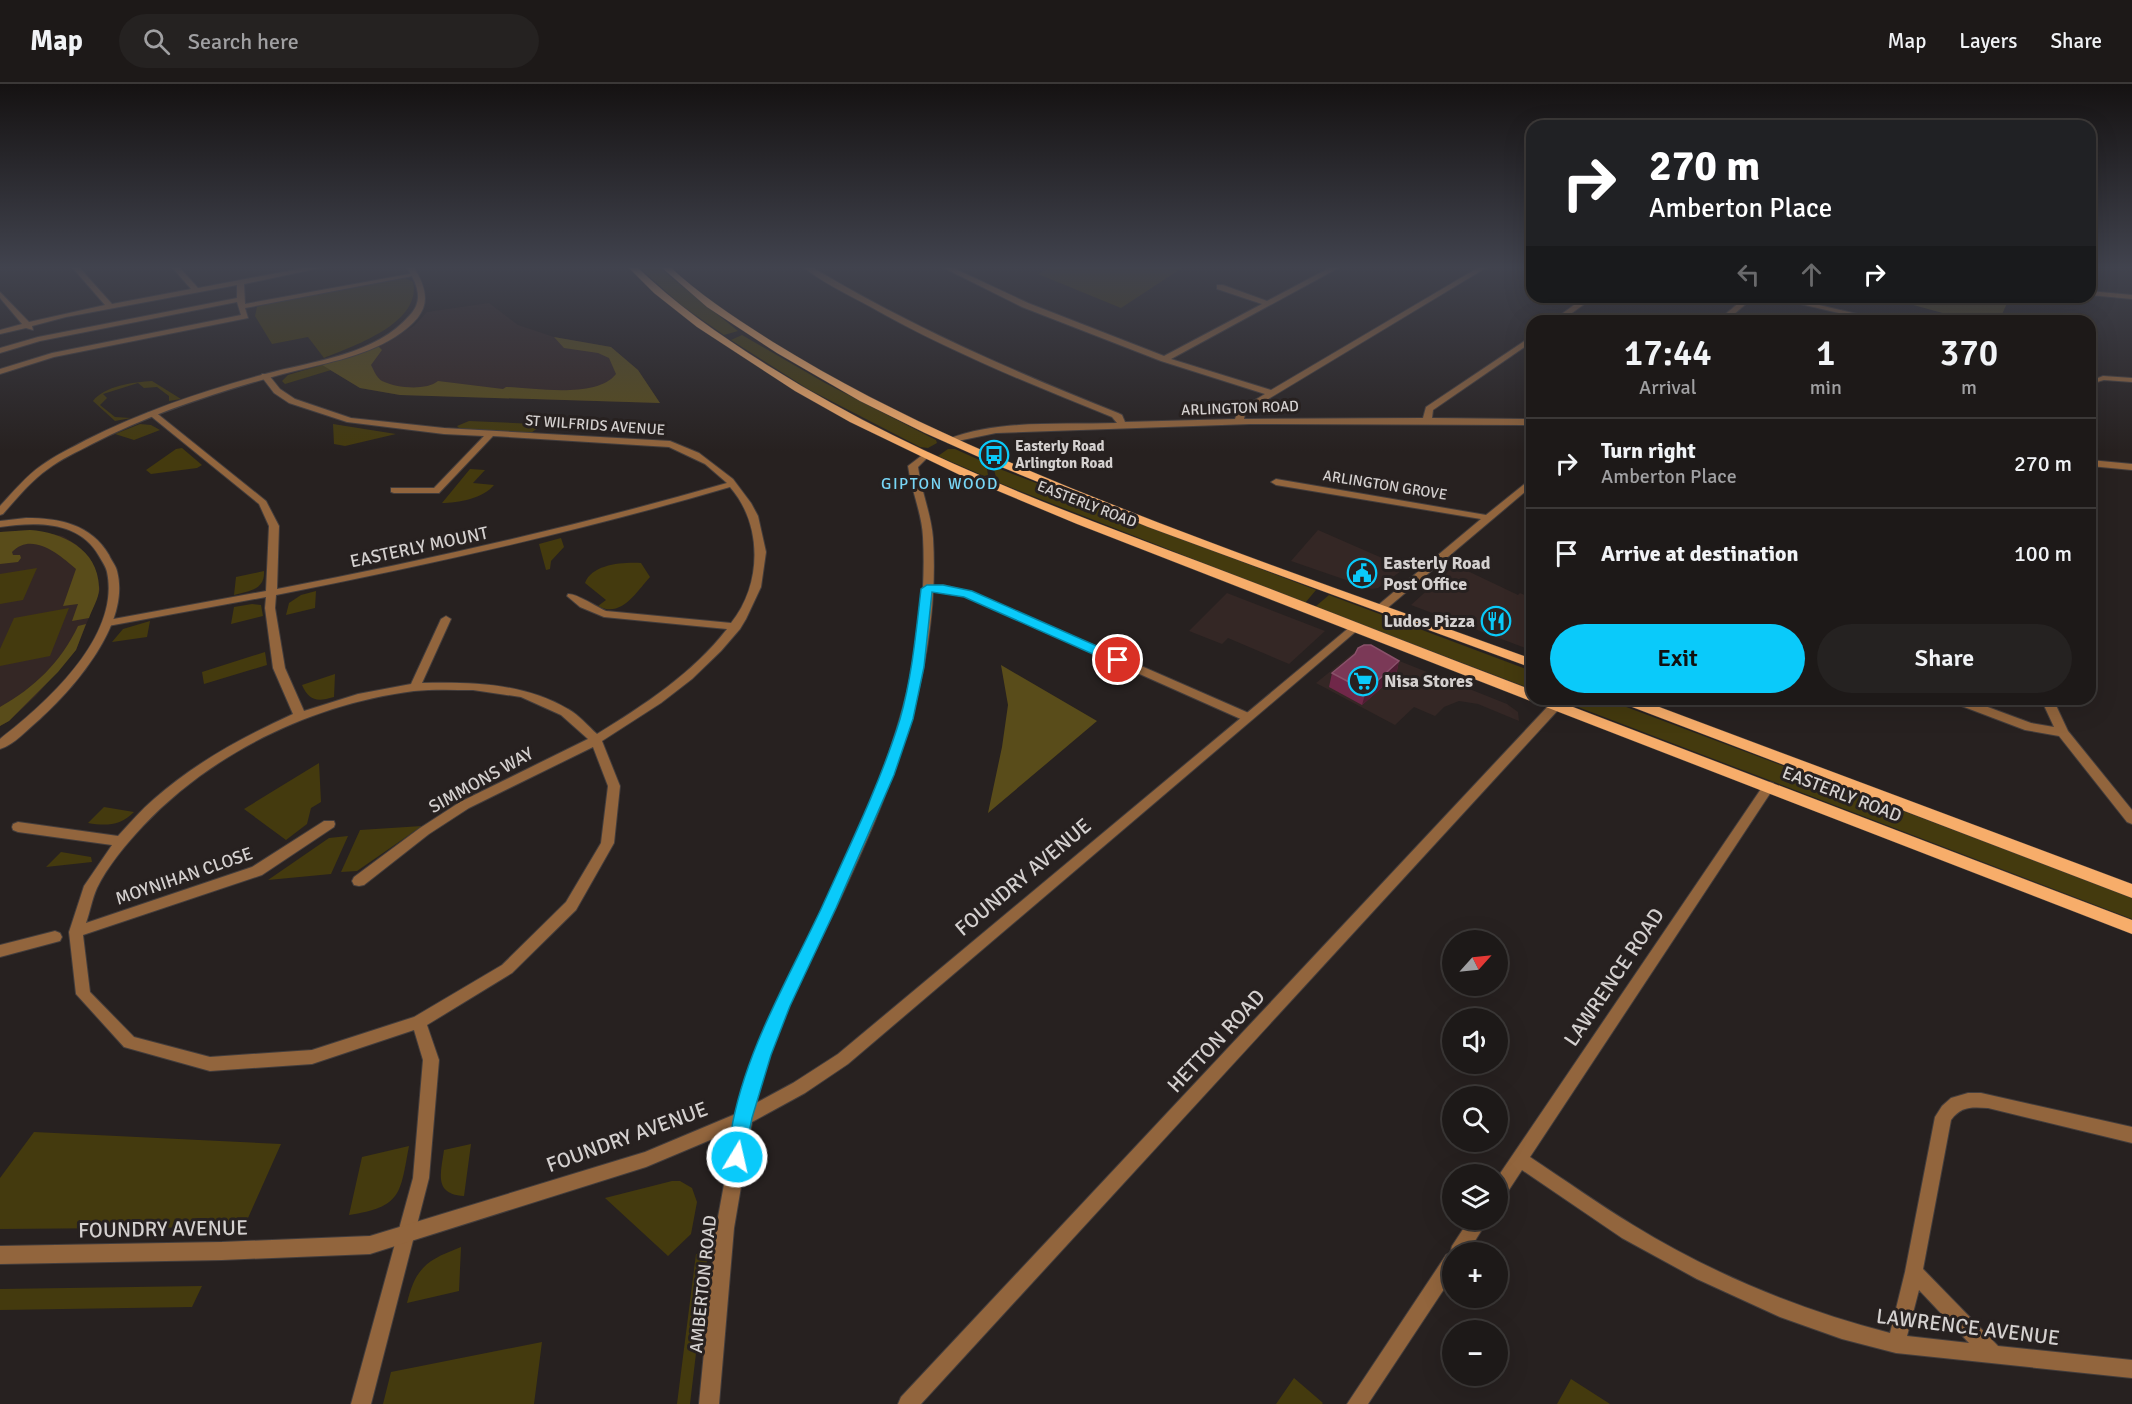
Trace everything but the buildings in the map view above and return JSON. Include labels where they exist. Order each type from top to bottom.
[{"type":"main road","name":"EASTERLY ROAD","points":[[704,328],[778,378],[925,456],[1069,518],[1526,694]]},
{"type":"main road","name":"EASTERLY ROAD","points":[[743,328],[806,368],[874,405],[1091,502],[1526,662]]},
{"type":"main road","points":[[721,340],[748,331]]},
{"type":"main road","name":"EASTERLY ROAD","points":[[1640,705],[2132,891]]},
{"type":"main road","name":"EASTERLY ROAD","points":[[1555,706],[1769,786],[2132,927]]},
{"type":"street","points":[[0,332],[15,328]]},
{"type":"street","points":[[30,328],[52,355]]},
{"type":"street","points":[[0,351],[38,339],[102,328]]},
{"type":"street","points":[[0,372],[52,355],[188,328]]},
{"type":"street","points":[[0,512],[25,485],[48,465],[151,413],[208,393],[353,352],[388,337],[401,328]]},
{"type":"street","points":[[913,328],[1002,370],[1115,415],[1119,417],[1122,425]]},
{"type":"street","points":[[1085,328],[1164,359],[1271,393]]},
{"type":"street","points":[[1164,359],[1223,328]]},
{"type":"street","points":[[1239,421],[1241,412],[1381,328]]},
{"type":"street","points":[[1427,420],[1429,409],[1526,342]]},
{"type":"street","name":"ST WILFRIDS AVENUE","points":[[265,376],[277,391],[292,401],[350,420],[392,426],[491,434],[670,444],[704,458],[732,484],[747,502],[756,524],[761,552],[758,577],[736,627],[707,659],[675,687],[596,740]]},
{"type":"street","points":[[2097,380],[2103,378],[2132,380]]},
{"type":"street","points":[[151,413],[263,503],[274,526],[270,608],[279,668],[300,716]]},
{"type":"street","name":"ARLINGTON ROAD","points":[[951,441],[963,435],[988,431],[1239,421],[1333,419],[1526,422]]},
{"type":"street","points":[[394,490],[436,491],[491,434]]},
{"type":"street","name":"AMBERTON ROAD","points":[[709,1404],[728,1216],[743,1118],[762,1055],[782,1006],[829,908],[883,785],[907,719],[918,667],[927,589],[928,536],[923,502],[913,466],[925,456]]},
{"type":"street","points":[[2096,464],[2132,468]]},
{"type":"street","name":"ARLINGTON GROVE","points":[[1276,482],[1490,518]]},
{"type":"street","name":"EASTERLY MOUNT","points":[[108,622],[272,593],[512,544],[640,512],[732,484]]},
{"type":"street","points":[[1381,608],[1526,486]]},
{"type":"street","points":[[0,524],[36,521],[59,523],[78,529],[93,539],[105,553],[115,586],[108,622],[96,644],[59,694],[0,745]]},
{"type":"street","points":[[927,589],[943,588],[968,594],[1246,717]]},
{"type":"street","points":[[572,596],[584,605],[604,614],[736,627]]},
{"type":"street","points":[[415,687],[446,619]]},
{"type":"street","name":"FOUNDRY AVENUE","points":[[0,1255],[222,1251],[370,1245],[646,1159],[743,1118],[799,1088],[843,1059],[1246,717],[1355,628]]},
{"type":"street","points":[[472,686],[523,694],[565,712],[596,740],[614,786],[607,843],[571,906],[507,969],[419,1022],[312,1057],[210,1064],[129,1042],[83,994],[76,932],[91,886],[121,841],[157,803],[201,768],[249,740],[300,716],[358,698],[415,687],[472,686]]},
{"type":"street","points":[[1970,705],[2021,725],[2063,733]]},
{"type":"street","points":[[2051,705],[2063,733],[2132,819]]},
{"type":"street","name":"HETTON ROAD","points":[[908,1404],[1555,706]]},
{"type":"street","name":"SIMMONS WAY","points":[[359,881],[448,815],[596,740]]},
{"type":"street","name":"LAWRENCE ROAD","points":[[1508,1176],[1769,786]]},
{"type":"street","name":"MOYNIHAN CLOSE","points":[[76,932],[257,872],[329,824]]},
{"type":"street","points":[[18,827],[121,841]]},
{"type":"street","points":[[0,951],[55,937]]},
{"type":"street","points":[[361,1404],[421,1178],[431,1060],[419,1022]]},
{"type":"street","points":[[1896,1344],[1914,1272],[1943,1117],[1949,1107],[1958,1101],[1988,1101],[2132,1135]]},
{"type":"street","name":"LAWRENCE AVENUE","points":[[1519,1160],[1628,1232],[1703,1273],[1780,1308],[1842,1330],[1896,1344],[2132,1369]]},
{"type":"street","points":[[1914,1272],[1994,1355]]},
{"type":"street","points":[[1357,1404],[1442,1276]]},
{"type":"shaded area","points":[[262,328],[388,328],[352,347],[324,358],[308,337],[272,344]]},
{"type":"shaded area","points":[[411,328],[526,328],[554,337],[611,347],[638,370],[660,403],[400,395],[360,388],[322,365],[378,346]]},
{"type":"shaded area","points":[[713,328],[734,328],[738,331],[724,335]]},
{"type":"shaded area","points":[[742,335],[825,383],[936,440],[937,443],[928,448],[920,447],[808,389],[731,340]]},
{"type":"shaded area","points":[[554,337],[611,347],[638,370],[660,403],[400,395],[360,388],[322,365],[378,346],[382,350],[371,365],[376,374],[382,381],[403,387],[426,386],[438,381],[503,389],[506,387],[564,390],[595,387],[607,382],[616,374],[609,358],[598,353],[564,348]]},
{"type":"shaded area","points":[[322,365],[331,370],[285,384],[282,381],[288,375]]},
{"type":"shaded area","points":[[152,381],[181,399],[169,401],[169,396],[157,387],[144,388],[138,383],[103,394],[107,398],[100,405],[115,417],[131,418],[115,421],[93,401],[98,396],[112,388],[128,384]]},
{"type":"shaded area","points":[[469,421],[535,424],[539,427],[531,433],[460,429],[457,426]]},
{"type":"shaded area","points":[[140,424],[151,425],[160,430],[134,440],[115,434]]},
{"type":"shaded area","points":[[333,424],[396,434],[345,446],[334,444]]},
{"type":"shaded area","points":[[182,448],[202,465],[197,468],[151,474],[146,470],[176,449]]},
{"type":"shaded area","points":[[948,449],[955,449],[986,463],[988,475],[984,476],[938,456]]},
{"type":"shaded area","points":[[997,468],[1316,590],[1305,603],[997,482],[994,469]]},
{"type":"shaded area","points":[[470,469],[485,470],[473,483],[494,485],[490,490],[470,499],[442,503]]},
{"type":"shaded area","points":[[30,530],[63,536],[77,545],[90,558],[97,574],[100,590],[76,650],[36,696],[9,721],[0,726],[0,532]]},
{"type":"shaded area","points":[[30,530],[54,534],[66,539],[76,545],[92,562],[97,574],[99,591],[89,618],[72,621],[78,604],[63,606],[76,569],[46,547],[37,544],[20,546],[12,552],[13,555],[20,555],[18,562],[0,564],[0,532]]},
{"type":"shaded area","points":[[1318,530],[1405,568],[1378,588],[1372,589],[1291,561]]},
{"type":"shaded area","points":[[561,538],[564,547],[551,561],[550,569],[546,570],[539,544]]},
{"type":"shaded area","points":[[641,563],[650,577],[628,602],[614,609],[598,606],[606,600],[585,583],[594,572],[609,566]]},
{"type":"shaded area","points":[[1455,565],[1518,595],[1520,593],[1526,596],[1526,648],[1411,605]]},
{"type":"shaded area","points":[[37,568],[23,600],[0,604],[0,574]]},
{"type":"shaded area","points":[[264,571],[264,577],[259,586],[234,595],[236,577]]},
{"type":"shaded area","points":[[316,591],[315,608],[286,615],[289,603],[301,595]]},
{"type":"shaded area","points":[[1227,593],[1325,631],[1289,664],[1228,638],[1222,644],[1189,631]]},
{"type":"shaded area","points":[[1329,595],[1526,669],[1526,687],[1315,607]]},
{"type":"shaded area","points":[[261,605],[263,616],[231,624],[234,607]]},
{"type":"shaded area","points":[[69,608],[50,656],[0,666],[0,649],[14,618]]},
{"type":"shaded area","points":[[150,621],[147,637],[112,642],[123,629]]},
{"type":"shaded area","points":[[86,624],[76,650],[58,672],[9,721],[0,726],[0,707],[35,683],[55,662],[78,626]]},
{"type":"shaded area","points":[[1358,649],[1372,650],[1507,704],[1518,712],[1519,721],[1478,704],[1459,701],[1444,707],[1435,716],[1414,707],[1395,725],[1316,683]]},
{"type":"shaded area","points":[[265,652],[267,665],[204,684],[202,672]]},
{"type":"shaded area","points":[[1001,665],[1097,721],[988,813],[1008,705]]},
{"type":"shaded area","points":[[335,674],[334,697],[314,699],[302,685]]},
{"type":"shaded area","points":[[1573,705],[1621,705],[2132,897],[2132,919]]},
{"type":"shaded area","points":[[319,763],[321,802],[311,808],[307,824],[286,840],[244,809]]},
{"type":"shaded area","points":[[104,807],[134,812],[129,817],[112,824],[88,823]]},
{"type":"shaded area","points":[[422,826],[357,871],[341,872],[360,830]]},
{"type":"shaded area","points":[[348,836],[331,874],[268,880],[329,838]]},
{"type":"shaded area","points":[[61,852],[91,857],[92,862],[46,867]]},
{"type":"shaded area","points":[[34,1132],[281,1144],[244,1227],[0,1229],[0,1178]]},
{"type":"shaded area","points":[[471,1144],[464,1196],[454,1194],[443,1187],[441,1181],[444,1150]]},
{"type":"shaded area","points":[[409,1146],[396,1196],[379,1208],[349,1215],[362,1157]]},
{"type":"shaded area","points":[[680,1181],[692,1188],[697,1202],[691,1234],[668,1256],[605,1198]]},
{"type":"shaded area","points":[[461,1247],[459,1291],[407,1303],[419,1272],[440,1256]]},
{"type":"shaded area","points":[[708,1252],[690,1404],[677,1404],[696,1254]]},
{"type":"shaded area","points":[[202,1286],[192,1307],[0,1310],[0,1289]]},
{"type":"shaded area","points":[[542,1342],[534,1404],[383,1404],[391,1372]]},
{"type":"shaded area","points":[[1294,1378],[1323,1403],[1276,1404]]},
{"type":"shaded area","points":[[1571,1379],[1610,1404],[1557,1404]]},
{"type":"place","name":"Easterly Road Arlington Road","points":[[994,455]]},
{"type":"place","name":"Easterly Road Post Office","points":[[1362,573]]},
{"type":"place","name":"Ludos Pizza","points":[[1496,621]]},
{"type":"place","name":"Nisa Stores","points":[[1363,681]]},
{"type":"district","name":"GIPTON WOOD","points":[[940,484]]},
{"type":"route","points":[[737,1157],[743,1118],[762,1055],[887,775],[907,719],[918,667],[927,589],[943,588],[968,594],[1118,660]]}]
